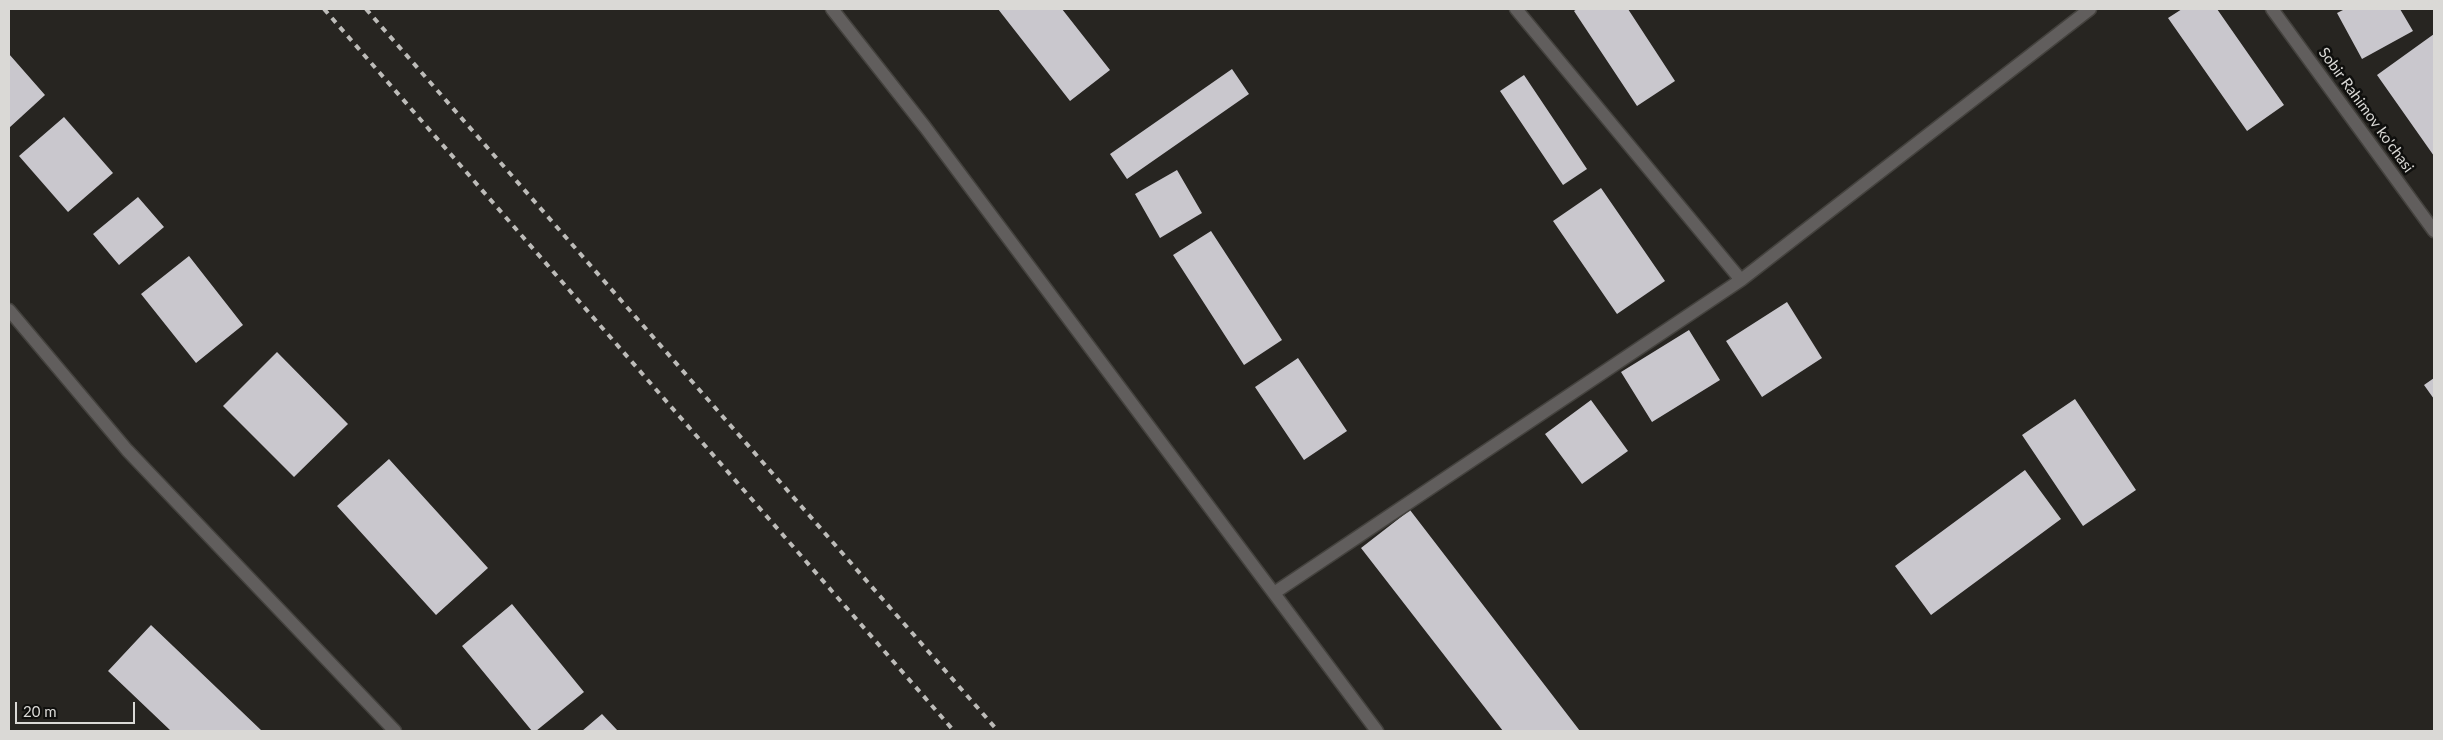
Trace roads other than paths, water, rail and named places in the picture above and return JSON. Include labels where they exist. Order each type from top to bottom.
[{"type":"street","points":[[832,9],[925,127],[1377,731]]},
{"type":"street","points":[[1516,9],[1741,280]]},
{"type":"street","points":[[1274,593],[1741,280],[2090,9]]},
{"type":"street","name":"Sobir Rahimov ko'chasi","points":[[2272,9],[2434,231]]},
{"type":"street","points":[[9,310],[127,450],[395,731]]},
{"type":"railway","points":[[324,9],[954,731]]},
{"type":"railway","points":[[366,9],[998,731]]}]
